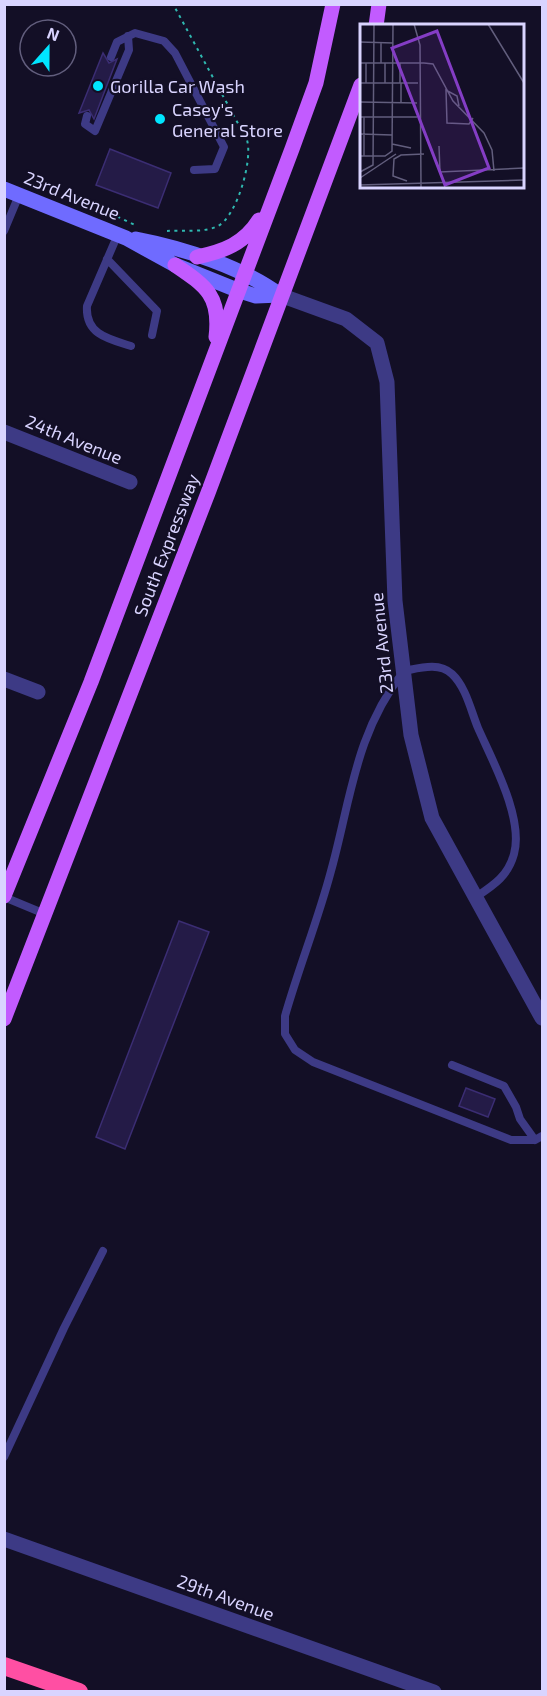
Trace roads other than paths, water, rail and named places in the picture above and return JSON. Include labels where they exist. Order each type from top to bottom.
[{"type":"highway","points":[[4,1666],[79,1692]]},
{"type":"main road","name":"South Expressway","points":[[4,897],[92,682],[237,290],[275,195],[316,83],[333,4]]},
{"type":"main road","points":[[376,24],[379,4]]},
{"type":"main road","name":"South Expressway","points":[[4,1018],[208,493],[280,295],[360,88]]},
{"type":"main road","name":"23rd Avenue","points":[[12,192],[122,236],[175,266],[237,290],[256,296],[280,295]]},
{"type":"main road","points":[[197,257],[218,253],[242,241],[254,228],[275,195]]},
{"type":"main road","name":"23rd Avenue","points":[[122,236],[163,244],[244,273],[280,295]]},
{"type":"main road","points":[[175,266],[206,287],[214,298],[218,326],[214,354]]},
{"type":"street","name":"23rd Avenue","points":[[280,295],[346,319],[377,343],[387,382],[395,601],[411,735],[432,818],[543,1018]]},
{"type":"street","name":"24th Avenue","points":[[4,432],[130,482]]},
{"type":"street","points":[[4,679],[38,692]]},
{"type":"street","name":"29th Avenue","points":[[4,1539],[434,1692]]},
{"type":"lane","points":[[111,57],[117,42],[135,33],[164,41],[175,53],[224,147],[215,170],[194,170]]},
{"type":"lane","points":[[87,116],[85,124],[95,131],[129,50],[128,36]]},
{"type":"lane","points":[[4,231],[12,192]]},
{"type":"lane","points":[[122,236],[107,259],[87,306],[86,318],[89,326],[99,334],[131,346]]},
{"type":"lane","points":[[107,259],[157,311],[152,335]]},
{"type":"lane","points":[[476,897],[501,880],[514,854],[516,842],[502,782],[464,693],[452,674],[431,666],[404,671],[389,689],[370,724],[347,798],[331,872],[285,1016],[285,1034],[295,1050],[313,1062],[355,1077],[482,1131],[511,1140],[539,1138]]},
{"type":"lane","points":[[4,897],[45,914]]},
{"type":"lane","points":[[452,1065],[504,1086],[520,1119],[539,1138]]},
{"type":"lane","points":[[4,1457],[103,1251]]},
{"type":"place","name":"Gorilla Car Wash","points":[[98,86]]},
{"type":"place","name":"Casey's General Store","points":[[160,119]]}]
